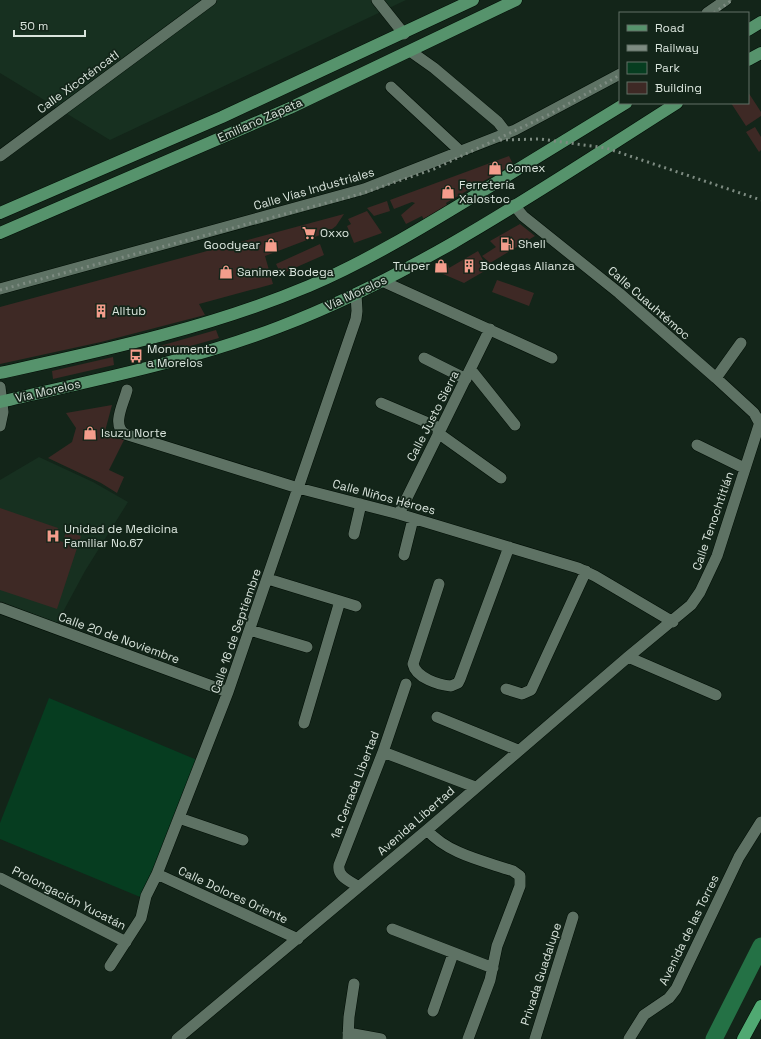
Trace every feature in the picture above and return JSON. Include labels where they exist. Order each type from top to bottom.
[{"type":"highway","points":[[743,1039],[761,1006]]},
{"type":"main road","name":"Emiliano Zapata","points":[[0,213],[222,117],[404,34],[474,0]]},
{"type":"main road","name":"Emiliano Zapata","points":[[0,233],[290,108],[516,0]]},
{"type":"main road","points":[[749,29],[761,22]]},
{"type":"main road","points":[[749,59],[761,52]]},
{"type":"main road","points":[[0,374],[151,339],[191,328],[255,307],[310,286],[408,236],[624,104]]},
{"type":"main road","name":"Vía Morelos","points":[[1,402],[159,366],[211,351],[279,327],[356,294],[422,260],[514,205],[675,104]]},
{"type":"street","name":"Calle Xicoténcatl","points":[[0,156],[211,0]]},
{"type":"street","points":[[377,0],[404,34]]},
{"type":"street","points":[[709,12],[726,0]]},
{"type":"street","points":[[410,51],[434,68],[498,122],[506,134]]},
{"type":"street","name":"Calle Vías Industriales","points":[[0,289],[364,189],[460,150],[506,134],[578,98],[619,75]]},
{"type":"street","points":[[391,87],[460,150]]},
{"type":"street","name":"Calle Cuauhtémoc","points":[[514,205],[523,216],[619,293],[716,378],[754,413],[760,423]]},
{"type":"street","points":[[382,281],[552,358]]},
{"type":"street","name":"Calle 16 de Septiembre","points":[[110,966],[141,918],[146,896],[157,874],[228,692],[356,319],[356,294]]},
{"type":"street","name":"Calle Justo Sierra","points":[[399,514],[439,431],[469,375],[490,329]]},
{"type":"street","points":[[716,378],[741,343]]},
{"type":"street","points":[[424,358],[469,375],[515,425]]},
{"type":"street","points":[[0,387],[3,416],[0,426]]},
{"type":"street","name":"Calle Niños Héroes","points":[[127,390],[118,421],[119,429],[125,434],[298,488],[413,518],[586,571],[673,622]]},
{"type":"street","points":[[381,403],[439,431],[501,478]]},
{"type":"street","name":"Calle Tenochtitlán","points":[[673,622],[696,599],[706,581],[716,556],[760,423]]},
{"type":"street","points":[[697,445],[744,468]]},
{"type":"street","points":[[354,534],[361,504]]},
{"type":"street","points":[[404,555],[413,518]]},
{"type":"street","points":[[439,584],[413,664],[414,669],[422,676],[452,686],[458,683],[460,679],[508,547]]},
{"type":"street","points":[[506,690],[522,694],[530,690],[586,571]]},
{"type":"street","points":[[268,579],[356,606]]},
{"type":"street","points":[[304,724],[340,601]]},
{"type":"street","name":"Calle 20 de Noviembre","points":[[0,608],[228,692]]},
{"type":"street","name":"Avenida Libertad","points":[[177,1039],[427,830],[475,786],[628,657],[673,622]]},
{"type":"street","points":[[250,630],[307,647]]},
{"type":"street","points":[[628,657],[716,695]]},
{"type":"street","name":"1a. Cerrada Libertad","points":[[359,887],[342,876],[338,871],[338,864],[383,752],[406,684]]},
{"type":"street","points":[[437,717],[518,750]]},
{"type":"street","points":[[383,752],[475,786]]},
{"type":"street","points":[[179,818],[244,840]]},
{"type":"street","name":"Avenida de las Torres","points":[[630,1039],[644,1015],[669,998],[676,989],[739,857],[761,822]]},
{"type":"street","points":[[427,830],[440,843],[450,848],[513,871],[520,876],[520,886],[497,946],[493,968],[468,1039]]},
{"type":"street","name":"Calle Dolores Oriente","points":[[157,874],[298,939]]},
{"type":"street","name":"Prolongación Yucatán","points":[[0,878],[126,942]]},
{"type":"street","name":"Privada Guadalupe","points":[[535,1039],[573,917]]},
{"type":"street","points":[[392,929],[453,954],[493,968]]},
{"type":"street","points":[[434,1011],[453,954]]},
{"type":"street","points":[[354,984],[348,1036],[381,1039]]},
{"type":"shaded area","points":[[0,0],[406,0],[110,140],[0,73]]},
{"type":"shaded area","name":"Unidad de Medicina Familiar No.67","points":[[39,457],[93,482],[128,502],[85,571],[57,623],[0,601],[0,480]]},
{"type":"green space","points":[[49,698],[197,760],[145,899],[0,839],[0,823]]},
{"type":"building","points":[[749,94],[761,112],[761,116],[746,126],[732,104],[749,104]]},
{"type":"building","points":[[755,127],[761,137],[761,150],[759,152],[746,132]]},
{"type":"building","points":[[509,156],[513,164],[446,203],[448,207],[424,220],[422,216],[406,224],[401,215],[415,203],[412,202],[394,209],[390,200]]},
{"type":"building","points":[[387,201],[390,211],[374,216],[367,208]]},
{"type":"building","points":[[367,211],[382,233],[354,243],[347,226],[351,224],[348,219]]},
{"type":"building","name":"Alltub","points":[[344,214],[336,226],[332,229],[320,231],[320,235],[265,256],[273,284],[199,304],[205,315],[101,342],[0,364],[0,307]]},
{"type":"building","name":"Shell","points":[[520,224],[535,236],[490,263],[482,256],[496,247],[490,241]]},
{"type":"building","points":[[320,244],[324,255],[281,274],[276,264]]},
{"type":"building","name":"Bodegas Alianza","points":[[478,251],[488,269],[464,283],[436,271],[448,264],[449,268]]},
{"type":"building","points":[[497,280],[534,293],[529,306],[492,292]]},
{"type":"building","points":[[216,330],[219,338],[159,355],[156,347]]},
{"type":"building","points":[[113,357],[114,365],[53,379],[52,371]]},
{"type":"building","points":[[112,405],[104,435],[124,440],[109,470],[124,477],[117,493],[101,483],[48,458],[72,442],[76,428],[66,413]]},
{"type":"building","points":[[0,508],[58,528],[54,539],[63,542],[66,531],[81,536],[57,609],[0,590]]},
{"type":"waterway","points":[[714,1039],[761,946]]},
{"type":"railway","points":[[715,12],[732,0]]},
{"type":"railway","points":[[0,290],[360,194],[434,169],[550,114],[619,76]]},
{"type":"railway","points":[[500,140],[540,139],[606,148],[761,200]]},
{"type":"place","name":"Comex","points":[[495,168]]},
{"type":"place","name":"Ferretería Xalostoc","points":[[448,192]]},
{"type":"place","name":"Oxxo","points":[[309,233]]},
{"type":"place","name":"Shell","points":[[507,244]]},
{"type":"place","name":"Goodyear","points":[[271,245]]},
{"type":"place","name":"Truper","points":[[441,266]]},
{"type":"place","name":"Bodegas Alianza","points":[[469,266]]},
{"type":"place","name":"Sanimex Bodega","points":[[226,272]]},
{"type":"place","name":"Alltub","points":[[101,311]]},
{"type":"place","name":"Monumento a Morelos","points":[[136,356]]},
{"type":"place","name":"Isuzu Norte","points":[[90,433]]},
{"type":"place","name":"Unidad de Medicina Familiar No.67","points":[[53,536]]}]
